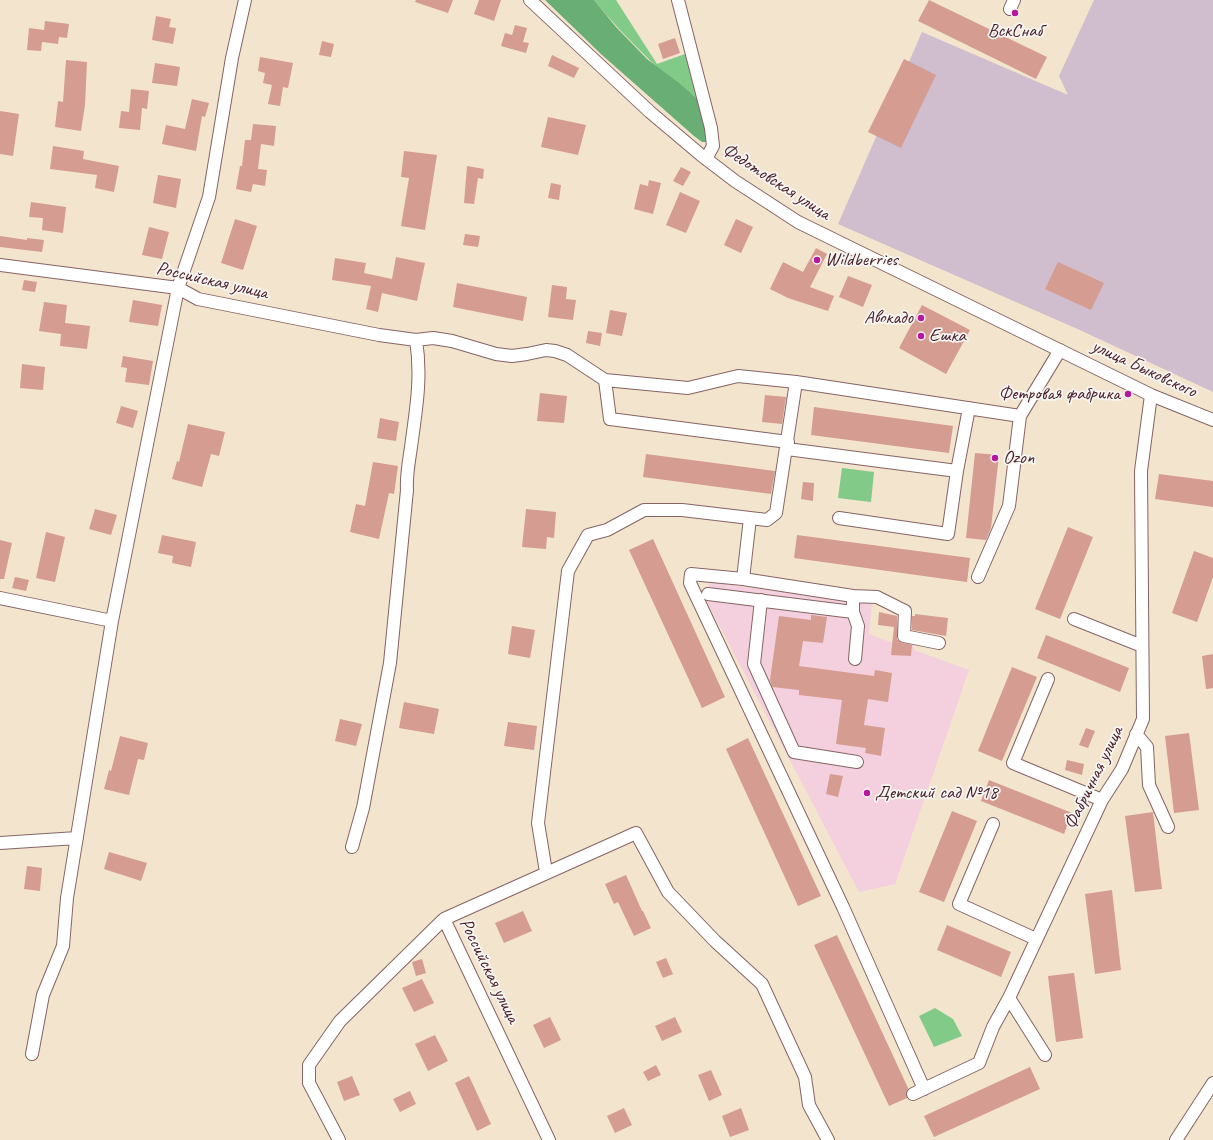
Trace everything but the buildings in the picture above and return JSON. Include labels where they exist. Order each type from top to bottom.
[{"type":"street","points":[[32,1054],[43,995],[63,946],[67,898],[112,621],[178,288],[209,197],[230,65],[245,0]]},
{"type":"street","name":"Федотовская улица","points":[[530,0],[650,112],[735,181],[798,222],[1060,350]]},
{"type":"street","points":[[678,0],[711,128],[713,146],[712,151],[706,159]]},
{"type":"street","name":"Российская улица","points":[[0,265],[178,288],[198,299],[379,335],[416,340],[433,338],[452,341],[496,354],[512,356],[546,350],[555,351],[567,355],[605,380]]},
{"type":"street","points":[[352,848],[363,808],[390,663],[407,490],[406,476],[417,400],[420,363],[416,340]]},
{"type":"street","points":[[978,577],[1009,506],[1020,416],[1060,350]]},
{"type":"street","name":"улица Быковского","points":[[1060,350],[1151,395],[1213,420]]},
{"type":"street","points":[[957,471],[610,419],[605,380],[688,388],[738,376],[796,382],[1020,416]]},
{"type":"street","points":[[546,872],[538,823],[568,571],[571,565],[588,535],[607,530],[644,510],[682,510],[767,520],[776,513],[788,446],[796,382]]},
{"type":"street","name":"Фабричная улица","points":[[913,1094],[978,1063],[993,1027],[1009,998],[1102,800],[1122,769],[1143,718],[1141,471],[1151,395]]},
{"type":"street","points":[[839,518],[948,534],[957,471],[969,408]]},
{"type":"street","points":[[743,579],[750,518]]},
{"type":"street","points":[[924,1089],[843,907],[690,583],[691,574],[743,579],[852,596],[877,596],[905,611],[904,636],[939,643]]},
{"type":"street","points":[[708,594],[854,612]]},
{"type":"street","points":[[852,596],[858,626],[854,659]]},
{"type":"street","points":[[0,598],[112,621]]},
{"type":"street","points":[[761,600],[754,664],[794,752],[857,762]]},
{"type":"street","points":[[1074,619],[1142,646]]},
{"type":"street","points":[[1048,679],[1013,763],[1102,800]]},
{"type":"street","points":[[1136,734],[1147,747],[1149,786],[1168,827]]},
{"type":"street","points":[[993,824],[959,904],[1036,939]]},
{"type":"street","name":"Российская улица","points":[[549,1140],[444,919],[636,833],[668,892],[715,941],[762,984],[805,1077],[809,1105],[828,1140]]},
{"type":"street","points":[[0,843],[77,838]]},
{"type":"street","points":[[339,1140],[309,1083],[309,1065],[340,1021],[444,919]]},
{"type":"street","points":[[1009,998],[1045,1055]]},
{"type":"street","points":[[1176,1140],[1213,1082]]},
{"type":"shaded area","points":[[1094,0],[1213,0],[1213,392],[1082,331],[838,224],[922,32],[1068,95],[1059,76]]},
{"type":"shaded area","name":"Детский сад №18","points":[[709,582],[872,604],[869,634],[890,642],[914,643],[914,650],[969,670],[895,884],[859,892],[707,602]]},
{"type":"green space","points":[[545,0],[594,0],[616,27],[647,59],[679,83],[698,100],[708,140],[706,142],[702,142],[694,136],[602,55]]},
{"type":"green space","points":[[594,0],[616,0],[657,64],[685,54],[703,110],[633,43]]},
{"type":"green space","points":[[842,468],[874,472],[871,502],[838,498]]},
{"type":"green space","points":[[935,1008],[953,1019],[962,1036],[934,1047],[919,1016]]},
{"type":"place","name":"ВскСнаб","points":[[1015,13]]},
{"type":"place","name":"Wildberries","points":[[817,260]]},
{"type":"place","name":"Авокадо","points":[[921,318]]},
{"type":"place","name":"Ешка","points":[[921,336]]},
{"type":"place","name":"Фетровая фабрика","points":[[1128,394]]},
{"type":"place","name":"Ozon","points":[[995,458]]},
{"type":"place","name":"Детский сад №18","points":[[867,793]]}]
